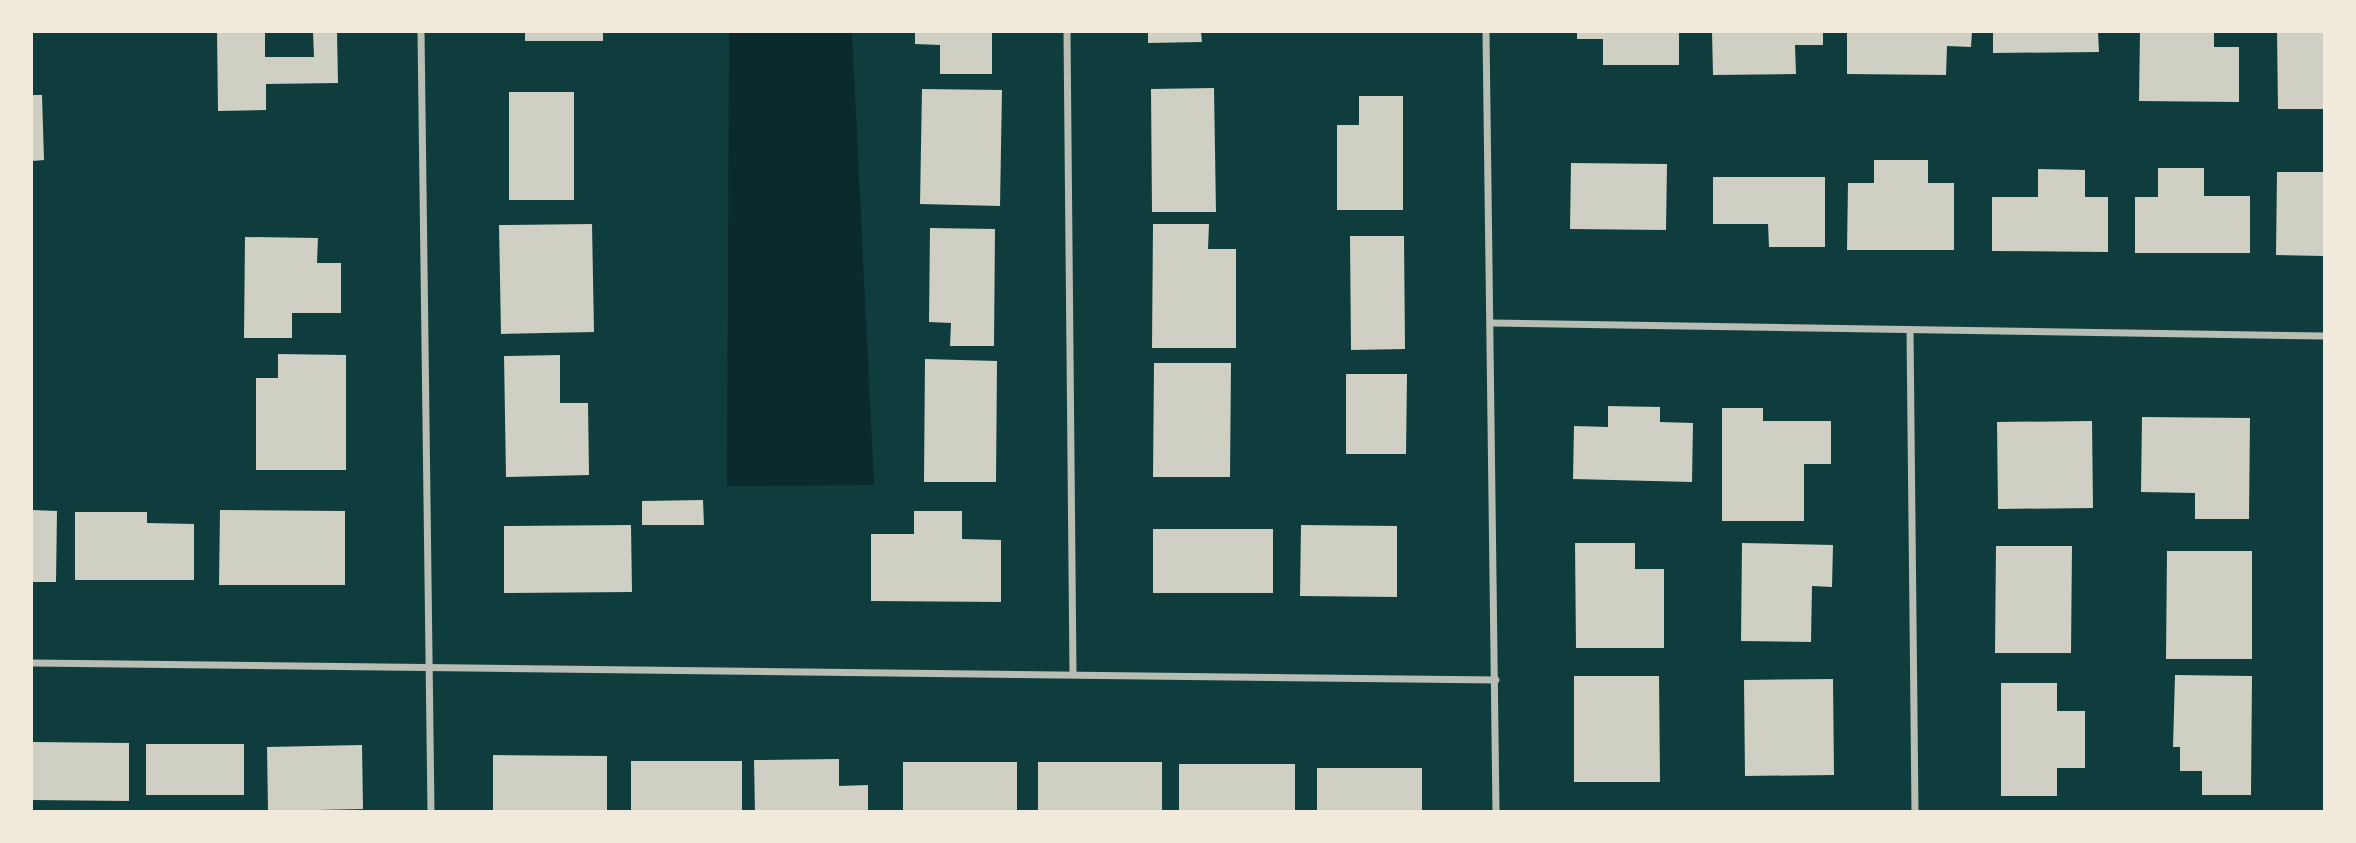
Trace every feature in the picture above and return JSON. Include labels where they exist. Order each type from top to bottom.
[{"type":"street","points":[[421,32],[431,811]]},
{"type":"street","points":[[1068,32],[1073,674]]},
{"type":"street","points":[[1486,32],[1496,811]]},
{"type":"street","points":[[1490,323],[2325,336]]},
{"type":"street","points":[[1910,330],[1916,811]]},
{"type":"street","points":[[32,663],[1496,680]]},
{"type":"water","points":[[729,32],[852,32],[874,485],[727,486]]},
{"type":"building","points":[[217,32],[265,32],[265,57],[314,57],[313,32],[337,32],[338,83],[266,84],[266,110],[218,111]]},
{"type":"building","points":[[525,32],[603,32],[603,41],[525,41]]},
{"type":"building","points":[[915,32],[992,32],[992,74],[940,74],[940,45],[915,44]]},
{"type":"building","points":[[1148,32],[1201,32],[1202,42],[1148,43]]},
{"type":"building","points":[[1577,32],[1679,32],[1679,65],[1603,65],[1603,39],[1577,39]]},
{"type":"building","points":[[1712,32],[1823,32],[1823,45],[1795,45],[1796,74],[1713,75]]},
{"type":"building","points":[[1847,32],[1972,32],[1971,47],[1947,46],[1946,75],[1847,74]]},
{"type":"building","points":[[1993,32],[2098,32],[2099,52],[1993,53]]},
{"type":"building","points":[[2140,32],[2214,32],[2214,47],[2239,47],[2239,102],[2139,101]]},
{"type":"building","points":[[2277,32],[2324,32],[2324,109],[2278,109]]},
{"type":"building","points":[[1214,88],[1216,212],[1152,212],[1151,89]]},
{"type":"building","points":[[922,89],[1002,90],[1000,206],[920,204]]},
{"type":"building","points":[[509,92],[574,92],[574,200],[509,200]]},
{"type":"building","points":[[32,95],[42,95],[44,160],[32,161]]},
{"type":"building","points":[[1359,96],[1403,96],[1403,210],[1337,210],[1337,125],[1359,125]]},
{"type":"building","points":[[1874,160],[1928,160],[1928,183],[1954,183],[1954,250],[1847,250],[1848,183],[1874,183]]},
{"type":"building","points":[[1571,163],[1667,164],[1666,230],[1570,229]]},
{"type":"building","points":[[2158,168],[2204,168],[2204,196],[2250,196],[2250,253],[2135,253],[2135,197],[2158,197]]},
{"type":"building","points":[[2038,169],[2085,170],[2085,197],[2108,197],[2108,252],[1992,251],[1992,197],[2038,197]]},
{"type":"building","points":[[2277,172],[2324,172],[2324,256],[2276,255]]},
{"type":"building","points":[[1713,177],[1825,177],[1825,247],[1769,247],[1768,224],[1713,224]]},
{"type":"building","points":[[592,224],[594,332],[501,334],[499,225]]},
{"type":"building","points":[[1153,224],[1209,224],[1208,249],[1236,249],[1236,348],[1152,348]]},
{"type":"building","points":[[930,228],[995,229],[994,346],[950,346],[951,323],[929,322]]},
{"type":"building","points":[[1350,236],[1404,236],[1405,349],[1351,350]]},
{"type":"building","points":[[245,237],[318,238],[317,263],[341,263],[341,313],[292,313],[292,338],[244,338]]},
{"type":"building","points":[[278,354],[346,355],[346,470],[256,470],[256,378],[278,378]]},
{"type":"building","points":[[560,355],[560,403],[588,403],[589,475],[506,477],[504,356]]},
{"type":"building","points":[[925,359],[997,361],[996,482],[924,482]]},
{"type":"building","points":[[1154,363],[1231,363],[1230,477],[1153,477]]},
{"type":"building","points":[[1346,374],[1407,374],[1406,454],[1346,454]]},
{"type":"building","points":[[1608,406],[1660,407],[1660,422],[1693,423],[1692,482],[1573,479],[1574,426],[1608,427]]},
{"type":"building","points":[[1722,408],[1763,408],[1763,421],[1831,421],[1831,464],[1804,464],[1804,521],[1722,521]]},
{"type":"building","points":[[2142,417],[2250,418],[2249,519],[2195,519],[2195,493],[2141,492]]},
{"type":"building","points":[[2092,421],[2093,508],[1998,509],[1997,422]]},
{"type":"building","points":[[703,500],[704,525],[642,525],[642,501]]},
{"type":"building","points":[[32,510],[57,511],[56,582],[32,582]]},
{"type":"building","points":[[220,510],[345,511],[345,585],[219,585]]},
{"type":"building","points":[[914,511],[962,511],[962,539],[1001,540],[1001,602],[871,601],[871,534],[914,534]]},
{"type":"building","points":[[75,512],[147,512],[147,523],[194,524],[194,580],[75,580]]},
{"type":"building","points":[[631,525],[632,592],[504,593],[504,526]]},
{"type":"building","points":[[1301,525],[1397,526],[1397,597],[1300,596]]},
{"type":"building","points":[[1153,529],[1273,529],[1273,593],[1153,593]]},
{"type":"building","points":[[1575,543],[1635,543],[1635,569],[1664,569],[1664,648],[1576,648]]},
{"type":"building","points":[[1742,543],[1833,545],[1832,587],[1812,586],[1811,642],[1741,641]]},
{"type":"building","points":[[1996,546],[2072,546],[2071,653],[1995,653]]},
{"type":"building","points":[[2167,551],[2252,551],[2252,659],[2166,659]]},
{"type":"building","points":[[2175,675],[2252,676],[2251,795],[2202,795],[2202,771],[2180,771],[2180,747],[2173,747]]},
{"type":"building","points":[[1574,676],[1659,676],[1660,782],[1574,782]]},
{"type":"building","points":[[1833,679],[1834,775],[1745,776],[1744,680]]},
{"type":"building","points":[[2001,683],[2057,683],[2057,711],[2085,711],[2085,768],[2057,768],[2057,796],[2001,796]]},
{"type":"building","points":[[32,742],[129,743],[129,801],[32,800]]},
{"type":"building","points":[[146,744],[244,744],[244,795],[146,795]]},
{"type":"building","points":[[362,745],[363,809],[268,811],[267,747]]},
{"type":"building","points":[[493,755],[607,756],[607,812],[493,812]]},
{"type":"building","points":[[839,759],[839,786],[868,785],[868,812],[755,812],[754,760]]},
{"type":"building","points":[[631,761],[742,761],[742,812],[631,812]]},
{"type":"building","points":[[903,762],[1017,762],[1017,812],[903,812]]},
{"type":"building","points":[[1038,762],[1162,762],[1162,812],[1038,812]]},
{"type":"building","points":[[1179,764],[1295,764],[1295,810],[1179,812]]},
{"type":"building","points":[[1317,768],[1422,768],[1422,812],[1317,812]]}]
